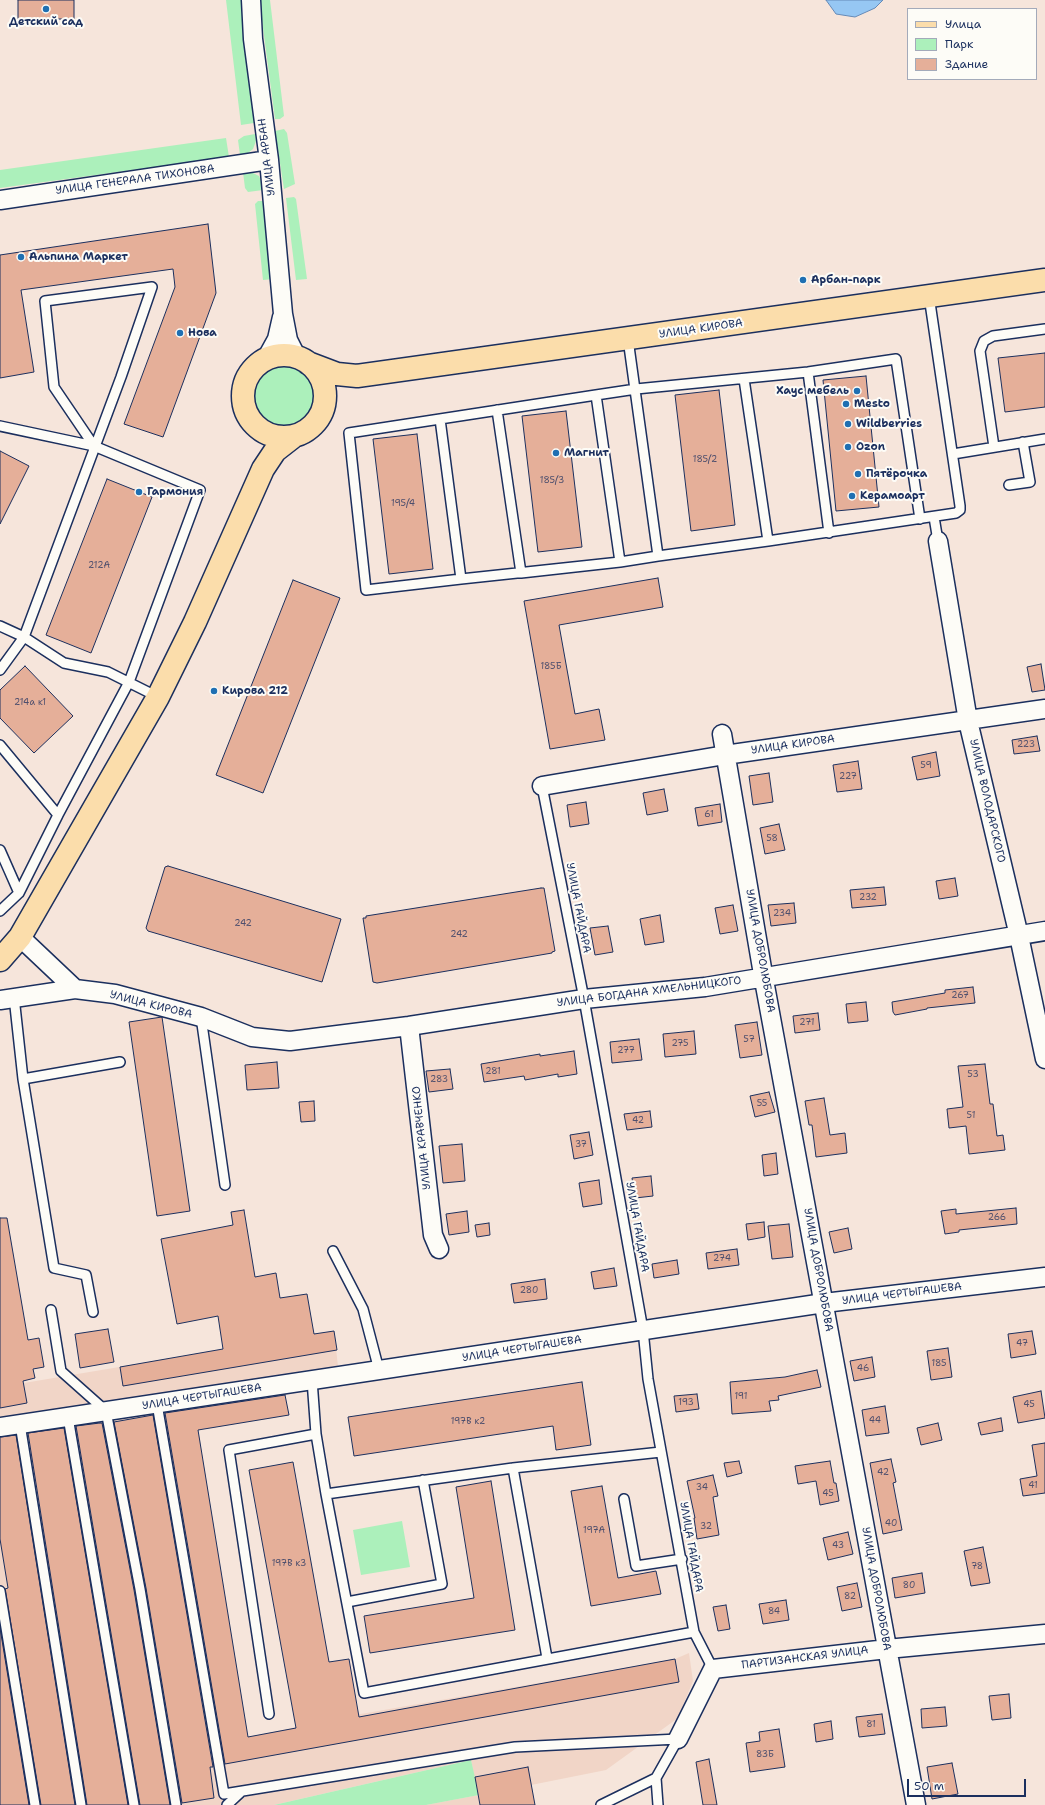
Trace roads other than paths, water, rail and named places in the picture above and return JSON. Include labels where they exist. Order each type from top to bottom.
[{"type":"main road","name":"УЛИЦА КИРОВА","points":[[357,376],[1045,280]]},
{"type":"main road","points":[[263,469],[262,444],[256,427],[245,409],[243,396],[244,387],[251,372],[266,359],[279,355],[302,360],[337,374],[357,376]]},
{"type":"main road","points":[[0,960],[20,937],[158,698],[195,622],[263,469],[276,451],[293,437],[308,430],[315,424],[323,410],[325,392],[320,376],[302,360]]},
{"type":"main road","points":[[325,401],[340,386],[357,376]]},
{"type":"main road","points":[[256,427],[277,437],[293,437]]},
{"type":"street","name":"УЛИЦА АРБАН","points":[[251,0],[253,40],[269,160],[283,314]]},
{"type":"street","name":"УЛИЦА ГЕНЕРАЛА ТИХОНОВА","points":[[0,200],[269,160]]},
{"type":"street","points":[[266,359],[277,338],[283,314]]},
{"type":"street","points":[[283,314],[288,340],[302,360]]},
{"type":"street","name":"УЛИЦА ВОЛОДАРСКОГО","points":[[938,541],[968,721],[1019,936],[1045,1059]]},
{"type":"street","name":"УЛИЦА КИРОВА","points":[[542,786],[725,755],[1045,709]]},
{"type":"street","name":"УЛИЦА ДОБРОЛЮБОВА","points":[[722,734],[764,978],[916,1805]]},
{"type":"street","name":"УЛИЦА БОГДАНА ХМЕЛЬНИЦКОГО","points":[[252,1037],[290,1041],[409,1026],[584,999],[705,987],[1045,931]]},
{"type":"street","points":[[20,937],[75,989]]},
{"type":"street","name":"УЛИЦА КИРОВА","points":[[7,998],[75,989],[115,994],[201,1017],[252,1037]]},
{"type":"street","name":"УЛИЦА КРАВЧЕНКО","points":[[409,1026],[433,1235],[439,1249]]},
{"type":"street","name":"УЛИЦА ЧЕРТЫГАШЕВА","points":[[0,1427],[824,1303],[1045,1277]]},
{"type":"street","name":"ПАРТИЗАНСКАЯ УЛИЦА","points":[[714,1669],[887,1649],[1045,1634]]},
{"type":"street","points":[[678,1739],[714,1669]]},
{"type":"lane","points":[[0,670],[24,637],[121,377],[152,287],[45,301],[54,387],[94,446]]},
{"type":"lane","points":[[497,410],[521,573],[620,562],[829,533],[956,513],[960,510],[929,296]]},
{"type":"lane","points":[[994,447],[980,351],[984,341],[993,336],[1045,330]]},
{"type":"lane","points":[[628,339],[658,556]]},
{"type":"lane","points":[[620,562],[366,590],[349,433],[636,389],[808,372],[896,359],[920,519]]},
{"type":"lane","points":[[808,372],[829,533]]},
{"type":"lane","points":[[744,379],[768,541]]},
{"type":"lane","points":[[596,395],[620,562]]},
{"type":"lane","points":[[440,419],[461,579]]},
{"type":"lane","points":[[0,426],[94,446],[200,490],[129,682],[58,815],[19,893],[0,911]]},
{"type":"lane","points":[[953,454],[1045,439]]},
{"type":"lane","points":[[1009,485],[1030,482],[1023,442]]},
{"type":"lane","points":[[934,517],[938,541]]},
{"type":"lane","points":[[0,626],[24,637],[64,663],[108,672],[158,698]]},
{"type":"lane","points":[[0,745],[58,815]]},
{"type":"lane","name":"УЛИЦА ГАЙДАРА","points":[[542,786],[584,999],[643,1330],[648,1380],[694,1632],[714,1669]]},
{"type":"lane","points":[[0,850],[19,893]]},
{"type":"lane","points":[[7,998],[23,1079],[54,1268],[86,1276],[93,1312]]},
{"type":"lane","points":[[201,1017],[225,1185]]},
{"type":"lane","points":[[23,1079],[120,1062]]},
{"type":"lane","points":[[333,1251],[364,1309],[379,1370]]},
{"type":"lane","points":[[51,1310],[62,1371],[106,1411],[140,1589],[176,1805]]},
{"type":"lane","points":[[312,1380],[316,1434],[364,1693],[694,1632]]},
{"type":"lane","points":[[157,1404],[224,1794],[515,1747],[678,1739]]},
{"type":"lane","points":[[68,1417],[134,1805]]},
{"type":"lane","points":[[20,1424],[82,1805]]},
{"type":"lane","points":[[269,1714],[229,1450],[316,1434]]},
{"type":"lane","points":[[326,1494],[513,1468],[662,1452]]},
{"type":"lane","points":[[513,1468],[547,1658]]},
{"type":"lane","points":[[346,1602],[442,1584],[423,1480]]},
{"type":"lane","points":[[624,1498],[636,1566],[682,1560]]},
{"type":"lane","points":[[0,1591],[35,1805]]},
{"type":"lane","points":[[658,1805],[656,1778],[678,1739]]},
{"type":"lane","points":[[601,1805],[656,1778]]},
{"type":"lane","points":[[227,1805],[243,1791]]},
{"type":"water","points":[[826,0],[883,0],[875,8],[855,17],[836,14]]},
{"type":"place","name":"Детский сад","points":[[46,9]]},
{"type":"place","name":"Альпина Маркет","points":[[21,257]]},
{"type":"place","name":"Арбан-парк","points":[[803,280]]},
{"type":"place","name":"Нова","points":[[180,333]]},
{"type":"place","name":"Хаус мебель","points":[[857,391]]},
{"type":"place","name":"Mesto","points":[[846,404]]},
{"type":"place","name":"Wildberries","points":[[848,424]]},
{"type":"place","name":"Ozon","points":[[848,447]]},
{"type":"place","name":"Магнит","points":[[556,453]]},
{"type":"place","name":"Пятёрочка","points":[[858,474]]},
{"type":"place","name":"Гармония","points":[[139,492]]},
{"type":"place","name":"Керамоарт","points":[[852,496]]},
{"type":"place","name":"Кирова 212","points":[[214,691]]}]
